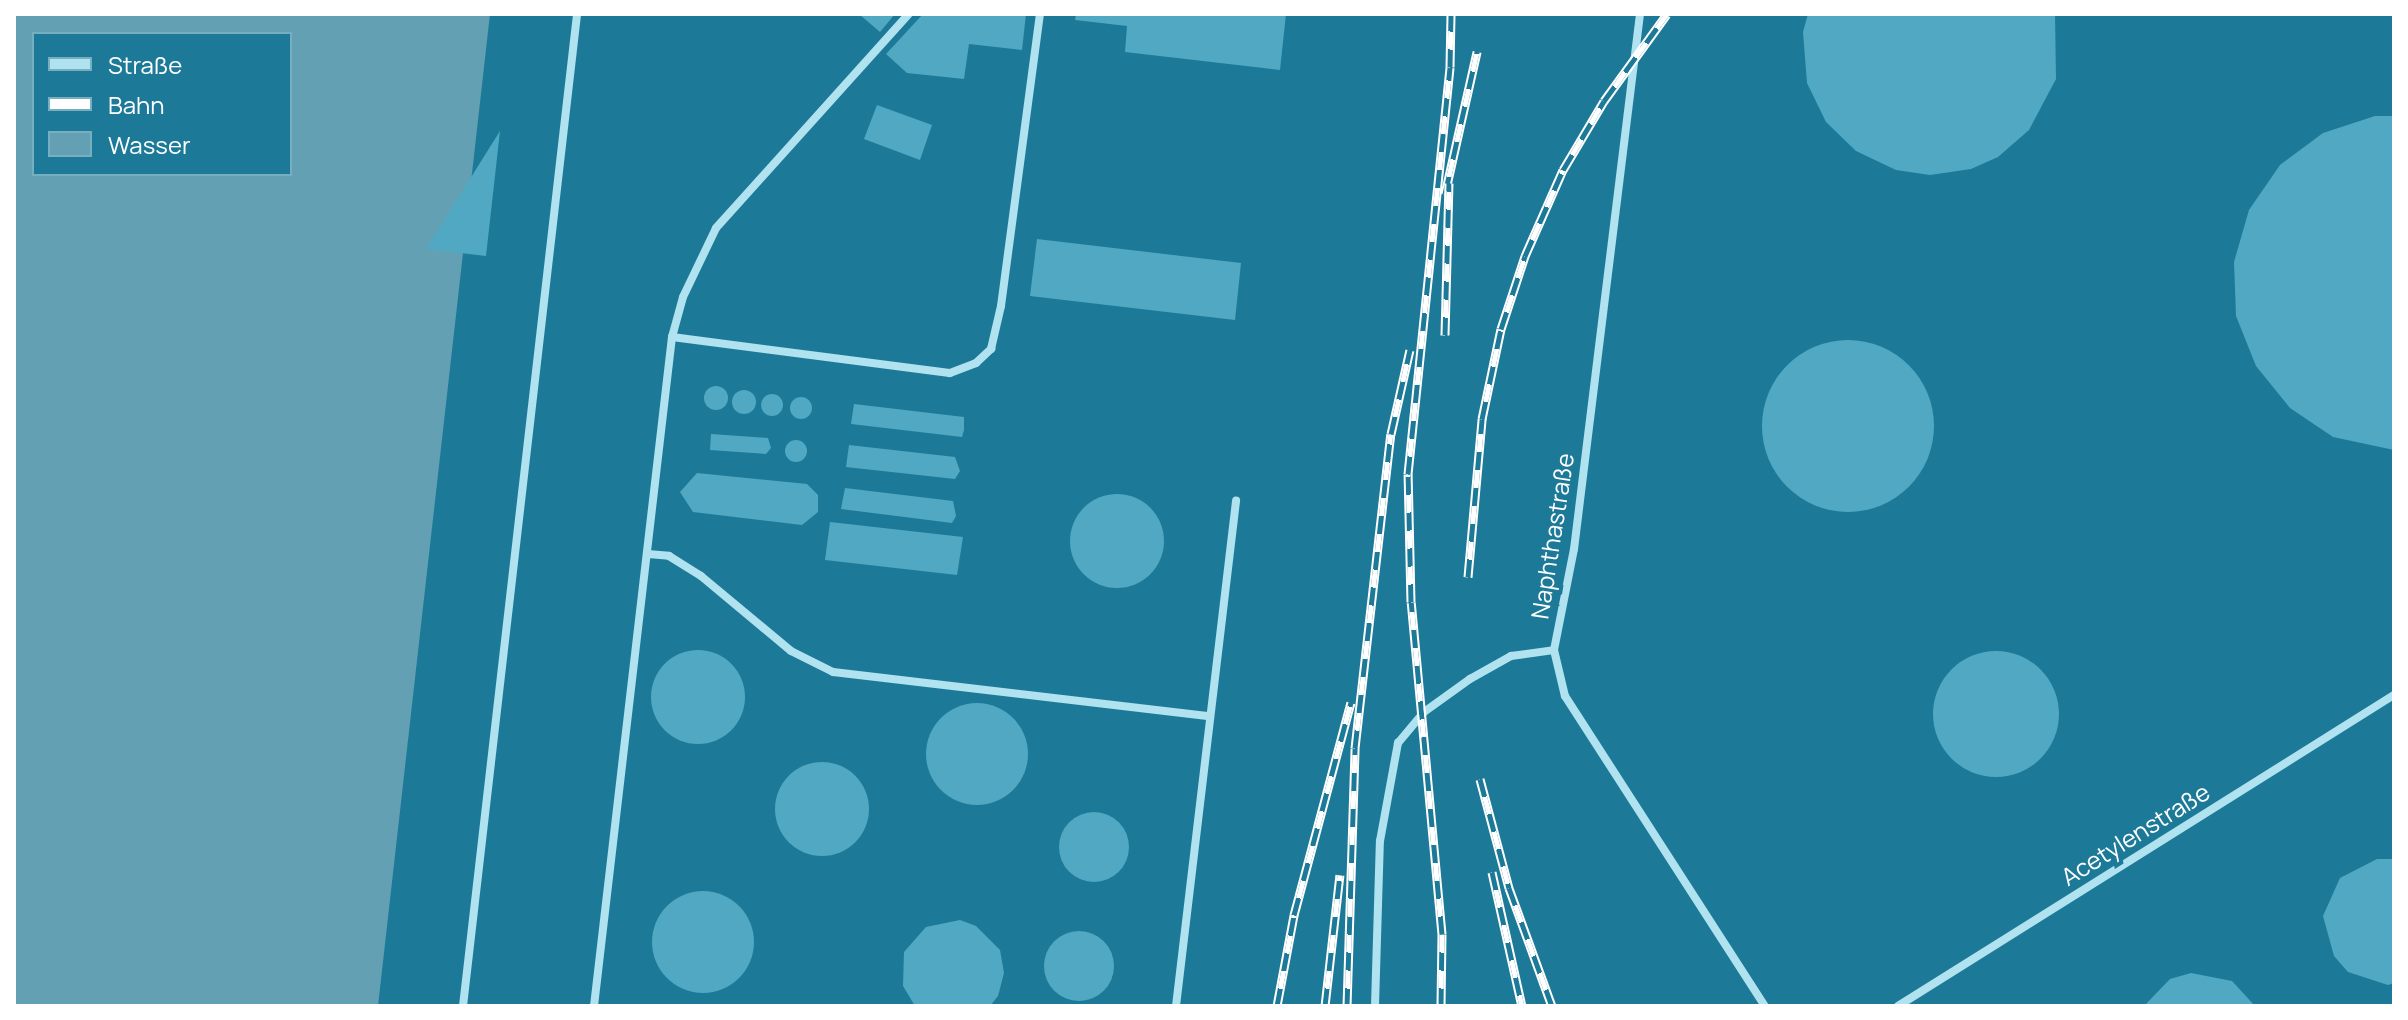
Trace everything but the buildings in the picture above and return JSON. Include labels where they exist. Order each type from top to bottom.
[{"type":"street","points":[[463,1006],[577,14]]},
{"type":"street","points":[[594,1006],[672,337],[683,297],[716,228],[909,14]]},
{"type":"street","points":[[672,337],[950,373],[976,363],[991,349],[1001,306],[1040,14]]},
{"type":"street","name":"Naphthastraße","points":[[1640,14],[1574,549],[1554,650],[1565,696],[1765,1006]]},
{"type":"street","points":[[1176,1006],[1236,501]]},
{"type":"street","points":[[648,554],[669,556],[701,576],[791,651],[833,672],[1209,716]]},
{"type":"street","points":[[1375,1006],[1380,841],[1398,743],[1424,712],[1470,679],[1511,656],[1554,650]]},
{"type":"street","name":"Acetylenstraße","points":[[1898,1006],[2394,695]]},
{"type":"water","points":[[14,14],[490,14],[378,1006],[14,1006]]},
{"type":"railway","points":[[1441,1006],[1442,934],[1411,602],[1408,474],[1450,67],[1451,14]]},
{"type":"railway","points":[[1468,577],[1482,419],[1501,329],[1525,256],[1563,170],[1604,101],[1667,14]]},
{"type":"railway","points":[[1445,194],[1477,52]]},
{"type":"railway","points":[[1445,335],[1449,183]]},
{"type":"railway","points":[[1347,1006],[1355,748],[1391,434],[1410,350]]},
{"type":"railway","points":[[1277,1006],[1294,915],[1351,703]]},
{"type":"railway","points":[[1480,779],[1509,888],[1552,1006]]},
{"type":"railway","points":[[1492,872],[1522,1006]]},
{"type":"railway","points":[[1325,1006],[1340,875]]}]
